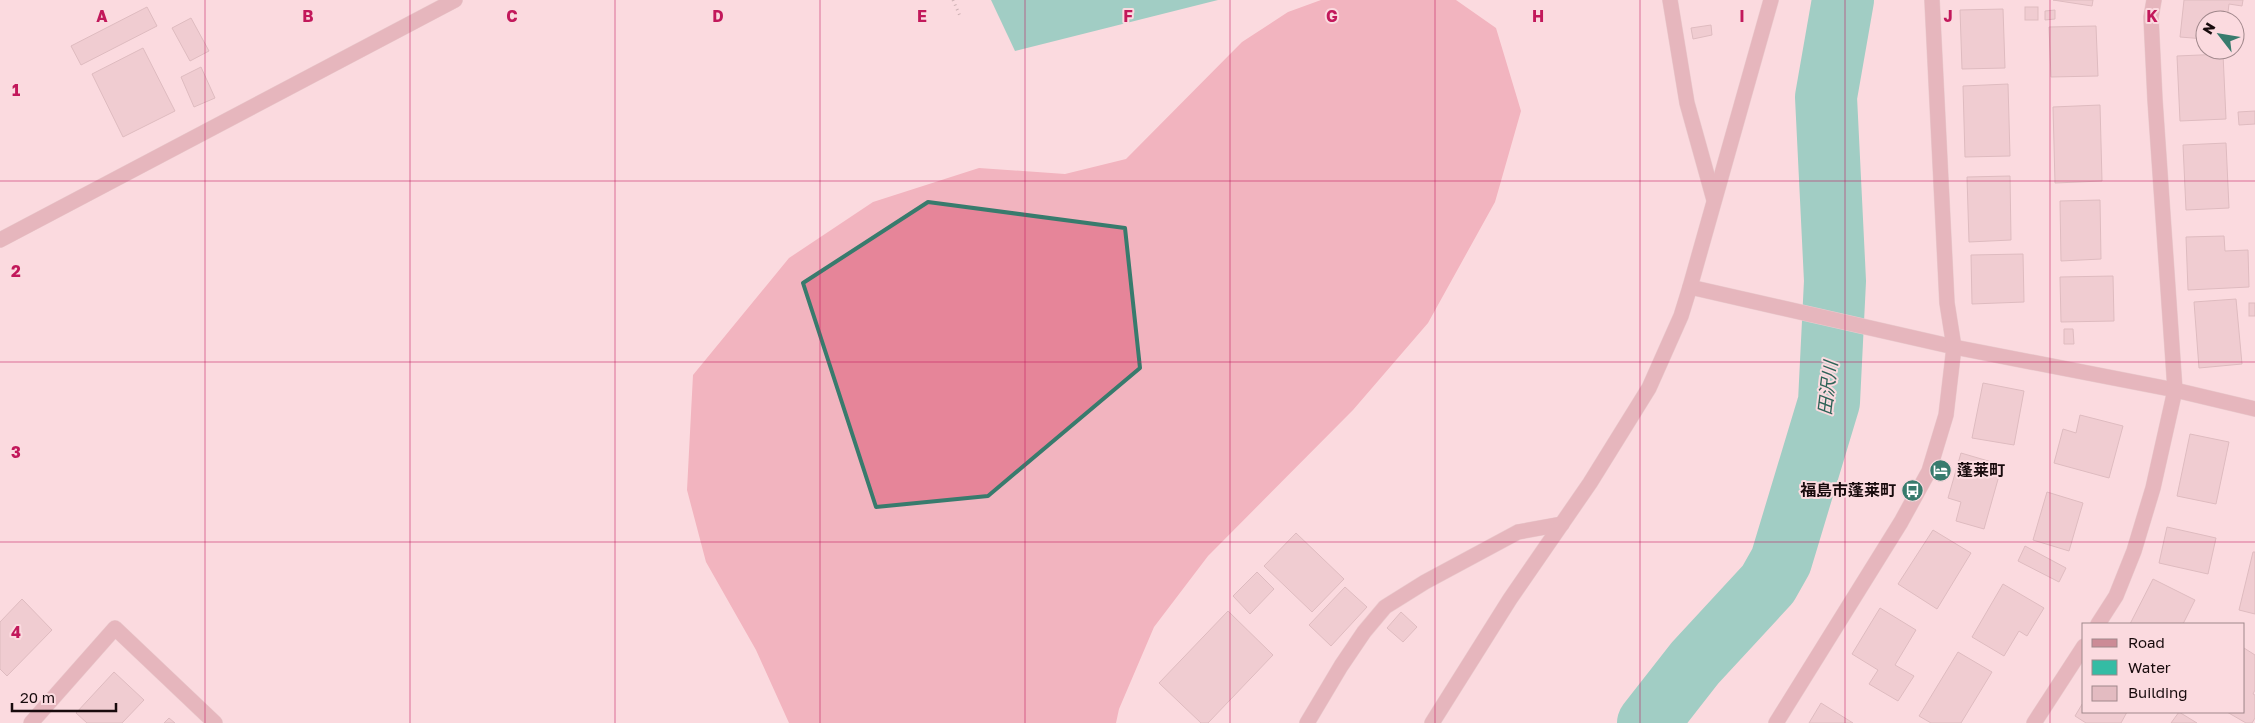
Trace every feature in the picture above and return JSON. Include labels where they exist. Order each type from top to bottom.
[{"type":"street","points":[[0,240],[455,0]]},
{"type":"street","points":[[1670,0],[1687,103],[1714,201]]},
{"type":"street","points":[[1432,723],[1510,599],[1562,524],[1649,388],[1681,316],[1771,0]]},
{"type":"street","points":[[1776,723],[1901,522],[1929,471],[1946,415],[1954,347],[1947,303],[1932,0]]},
{"type":"street","points":[[2099,623],[2116,596],[2134,551],[2153,488],[2175,390],[2155,100],[2151,17],[2154,0]]},
{"type":"street","points":[[1690,287],[1954,347],[2175,390],[2255,409]]},
{"type":"street","points":[[1307,723],[1341,666],[1364,632],[1385,607],[1425,582],[1518,532],[1562,524]]},
{"type":"street","points":[[31,723],[115,628],[215,723]]},
{"type":"street","points":[[2034,723],[2082,649]]},
{"type":"path","points":[[953,0],[960,16]]},
{"type":"highlighted area","points":[[928,202],[1125,228],[1140,368],[988,496],[876,507],[803,283]]},
{"type":"shaded area","points":[[1321,0],[1456,0],[1496,28],[1521,111],[1495,202],[1428,323],[1353,410],[1208,556],[1154,627],[1119,709],[1116,723],[789,723],[756,650],[706,562],[687,490],[693,375],[789,258],[873,202],[979,168],[1065,174],[1126,159],[1242,42],[1288,12]]},
{"type":"water","points":[[991,0],[1218,0],[1015,51]]},
{"type":"building","points":[[2053,0],[2093,0],[2092,6]]},
{"type":"building","points":[[2184,0],[2243,0],[2242,6],[2229,4],[2228,10],[2195,10],[2195,38],[2180,37]]},
{"type":"building","points":[[147,7],[157,26],[81,65],[71,46]]},
{"type":"building","points":[[2025,7],[2038,7],[2038,20],[2025,20]]},
{"type":"building","points":[[2003,9],[2005,68],[1962,69],[1960,10]]},
{"type":"building","points":[[2055,10],[2055,19],[2045,20],[2045,11]]},
{"type":"building","points":[[191,18],[209,51],[190,61],[172,28]]},
{"type":"building","points":[[1711,25],[1712,35],[1693,39],[1691,28]]},
{"type":"building","points":[[2096,26],[2098,76],[2051,77],[2049,27]]},
{"type":"building","points":[[143,48],[175,111],[123,137],[92,74]]},
{"type":"building","points":[[2195,55],[2195,60],[2223,60],[2226,119],[2180,121],[2177,56]]},
{"type":"building","points":[[201,67],[215,98],[194,107],[181,77]]},
{"type":"building","points":[[2008,84],[2010,156],[1965,157],[1963,86]]},
{"type":"building","points":[[2100,105],[2102,181],[2055,183],[2053,107]]},
{"type":"building","points":[[2255,111],[2255,124],[2239,125],[2238,112]]},
{"type":"building","points":[[2226,143],[2229,208],[2186,210],[2183,145]]},
{"type":"building","points":[[2010,176],[2011,240],[1969,242],[1967,177]]},
{"type":"building","points":[[2100,200],[2101,259],[2061,261],[2060,201]]},
{"type":"building","points":[[2224,236],[2225,251],[2248,250],[2249,287],[2188,290],[2186,237]]},
{"type":"building","points":[[2023,254],[2024,302],[1972,304],[1971,255]]},
{"type":"building","points":[[2113,276],[2114,321],[2061,322],[2060,277]]},
{"type":"building","points":[[2236,299],[2242,364],[2199,368],[2194,302]]},
{"type":"building","points":[[2249,303],[2255,303],[2255,316],[2249,316]]},
{"type":"building","points":[[2064,329],[2073,329],[2074,344],[2064,344]]},
{"type":"building","points":[[1983,383],[2024,391],[2014,445],[1972,438]]},
{"type":"building","points":[[2080,415],[2123,426],[2109,478],[2054,463],[2063,429],[2076,433]]},
{"type":"building","points":[[2190,434],[2229,442],[2216,504],[2177,496]]},
{"type":"building","points":[[1961,453],[2002,465],[1984,529],[1956,521],[1961,502],[1948,498]]},
{"type":"building","points":[[2047,492],[2083,503],[2069,551],[2033,540]]},
{"type":"building","points":[[2167,527],[2216,538],[2208,574],[2159,563]]},
{"type":"building","points":[[1933,530],[1971,553],[1937,609],[1898,584]]},
{"type":"building","points":[[1296,533],[1344,579],[1312,612],[1264,566]]},
{"type":"building","points":[[2025,546],[2066,568],[2059,582],[2018,561]]},
{"type":"building","points":[[2253,552],[2255,552],[2255,614],[2239,610]]},
{"type":"building","points":[[1257,572],[1274,589],[1250,614],[1233,596]]},
{"type":"building","points":[[2153,579],[2195,600],[2184,623],[2131,623]]},
{"type":"building","points":[[2003,584],[2044,608],[2027,636],[2019,631],[2004,656],[1972,637]]},
{"type":"building","points":[[1345,587],[1367,607],[1331,646],[1309,625]]},
{"type":"building","points":[[22,599],[52,630],[7,676],[0,669],[0,622]]},
{"type":"building","points":[[1880,608],[1916,630],[1895,665],[1914,676],[1898,701],[1869,684],[1878,670],[1852,654]]},
{"type":"building","points":[[1228,611],[1273,655],[1208,723],[1201,723],[1159,683]]},
{"type":"building","points":[[1401,612],[1417,627],[1403,642],[1387,628]]},
{"type":"building","points":[[2245,649],[2255,655],[2255,690],[2253,694],[2255,695],[2255,718],[2252,723],[2246,723],[2229,713],[2245,713]]},
{"type":"building","points":[[1958,652],[1992,672],[1961,723],[1931,723],[1919,716]]},
{"type":"building","points":[[114,672],[144,700],[122,723],[87,723],[76,713]]},
{"type":"building","points":[[1821,703],[1853,723],[1809,723]]},
{"type":"building","points":[[2082,704],[2082,713],[2126,713],[2121,723],[2086,723],[2075,716]]},
{"type":"building","points":[[2178,713],[2181,713],[2197,723],[2171,723]]},
{"type":"building","points":[[169,718],[175,723],[164,723]]},
{"type":"waterway","name":"田沢川","points":[[1648,723],[1695,663],[1768,584],[1781,561],[1829,402],[1835,281],[1826,97],[1843,0]]},
{"type":"place","name":"蓬莱町","points":[[1941,470]]},
{"type":"place","name":"福島市蓬莱町","points":[[1912,490]]}]
